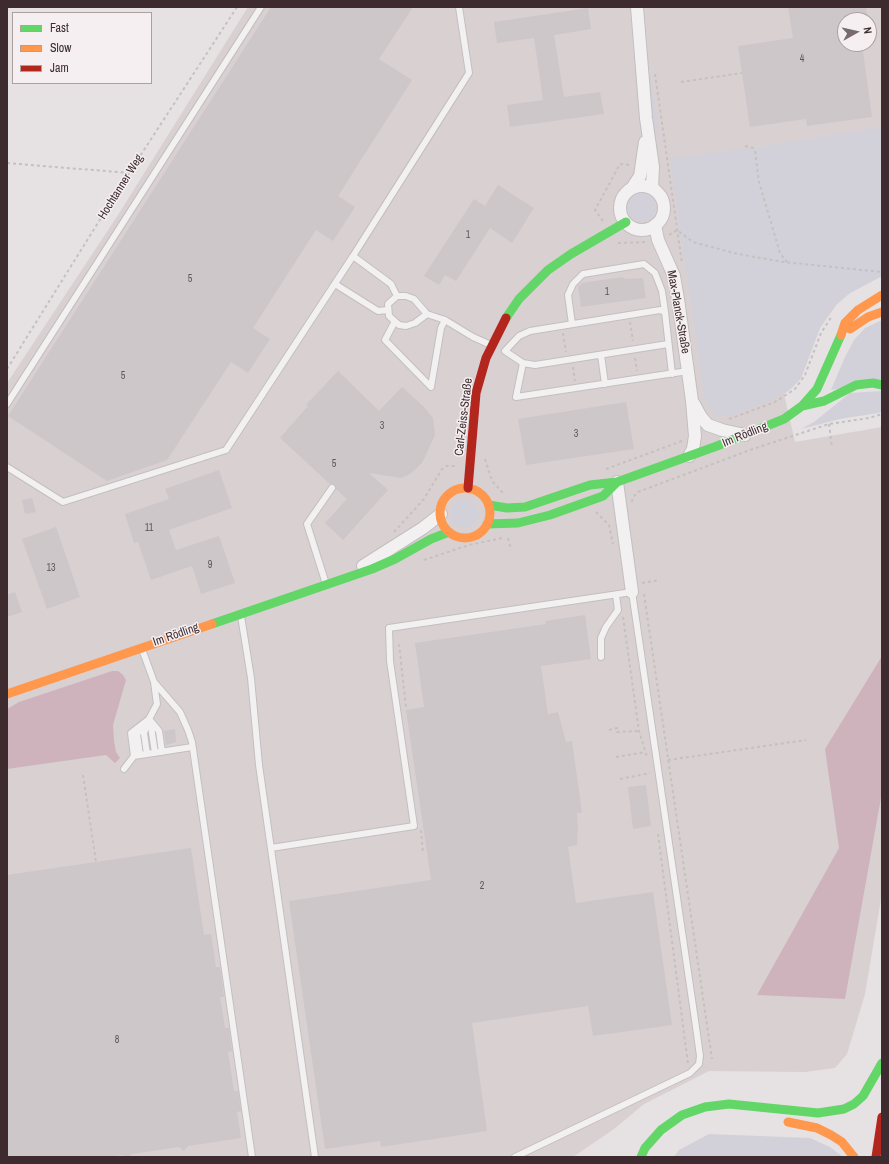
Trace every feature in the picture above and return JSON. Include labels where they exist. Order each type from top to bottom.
[{"type":"main road","name":"Carl-Zeiss-Straße","points":[[468,488],[476,393],[482,369],[491,345],[509,313],[537,280],[565,258],[626,222]]},
{"type":"main road","name":"Im Rödling","points":[[489,505],[507,508],[525,506],[590,486],[617,482],[746,435],[784,419],[802,406],[817,389],[838,343],[845,323],[867,303],[882,295]]},
{"type":"main road","name":"Im Rödling","points":[[838,343],[853,326],[868,317],[882,312]]},
{"type":"main road","points":[[802,406],[824,401],[856,385],[882,385]]},
{"type":"main road","name":"Im Rödling","points":[[487,524],[518,523],[594,503],[617,482]]},
{"type":"main road","name":"Im Rödling","points":[[440,514],[443,502],[450,493],[456,490],[468,488]]},
{"type":"main road","points":[[440,514],[445,527],[449,532],[456,536],[470,537],[477,535],[487,524],[490,515],[489,505],[481,494],[468,488]]},
{"type":"main road","name":"Im Rödling","points":[[7,694],[383,565],[431,539],[449,532]]},
{"type":"main road","points":[[640,1157],[645,1148],[661,1130],[682,1115],[705,1107],[729,1104],[818,1113],[844,1109],[854,1104],[863,1096],[872,1083],[882,1063]]},
{"type":"main road","points":[[876,1157],[882,1116]]},
{"type":"main road","points":[[778,1121],[817,1128],[842,1142],[854,1157]]},
{"type":"street","points":[[637,7],[646,118],[648,167],[652,188],[661,198],[663,204],[662,217],[655,225],[648,228],[638,229],[626,222],[620,212],[621,200],[648,167]]},
{"type":"street","points":[[632,188],[642,186],[652,188]]},
{"type":"street","name":"Max-Planck-Straße","points":[[655,225],[658,240],[674,276],[688,371],[695,442],[689,456]]},
{"type":"street","name":"Max-Planck-Straße","points":[[692,401],[701,417],[708,425],[722,430],[746,435]]},
{"type":"street","points":[[617,482],[622,519],[637,592]]},
{"type":"street","points":[[594,503],[609,504],[622,519]]},
{"type":"street","name":"Im Rödling","points":[[346,577],[423,528],[440,514]]},
{"type":"lane","points":[[7,404],[261,7]]},
{"type":"lane","points":[[7,467],[63,502],[226,450],[335,284],[469,73],[459,7]]},
{"type":"lane","points":[[353,256],[391,284],[397,296]]},
{"type":"lane","points":[[572,324],[568,295],[573,284],[583,274],[644,264],[655,273],[662,291],[663,311],[672,374]]},
{"type":"lane","points":[[335,284],[378,311],[388,310]]},
{"type":"lane","points":[[427,314],[415,323],[406,326],[394,323],[389,316],[388,304],[397,296],[406,296],[414,299],[427,314],[445,320],[473,337],[505,351],[523,363],[535,365],[668,344]]},
{"type":"lane","points":[[505,351],[519,336],[530,331],[663,311]]},
{"type":"lane","points":[[394,323],[385,340],[431,386],[441,328],[445,320]]},
{"type":"lane","points":[[601,355],[605,384]]},
{"type":"lane","points":[[523,363],[516,397],[688,371]]},
{"type":"lane","points":[[326,584],[307,524],[332,488]]},
{"type":"lane","points":[[271,848],[414,826],[390,661],[389,628],[637,592],[657,762],[700,1056],[699,1064],[695,1070],[515,1157]]},
{"type":"lane","points":[[601,657],[601,638],[606,627],[618,610],[616,595]]},
{"type":"lane","points":[[241,613],[251,678],[259,765],[315,1157]]},
{"type":"lane","points":[[141,647],[154,682],[157,704],[144,733],[147,754]]},
{"type":"lane","points":[[154,682],[169,699],[186,724],[192,748],[252,1157]]},
{"type":"lane","points":[[157,704],[169,699]]},
{"type":"lane","points":[[150,719],[158,731],[162,752]]},
{"type":"lane","points":[[150,719],[155,753]]},
{"type":"lane","points":[[137,756],[131,734],[150,719]]},
{"type":"lane","points":[[124,769],[137,756],[192,748]]},
{"type":"path","name":"Hochtanner Weg","points":[[7,369],[129,173],[237,7]]},
{"type":"path","points":[[654,71],[682,268]]},
{"type":"path","points":[[681,82],[742,73]]},
{"type":"path","points":[[745,146],[753,148],[755,152],[759,182],[780,253],[788,262]]},
{"type":"path","points":[[7,163],[129,173]]},
{"type":"path","points":[[669,170],[620,164],[595,210],[615,243],[658,240],[677,230]]},
{"type":"path","points":[[677,230],[693,242],[738,254],[788,262],[882,272]]},
{"type":"path","points":[[562,326],[576,388]]},
{"type":"path","points":[[727,419],[775,402]]},
{"type":"path","points":[[632,504],[633,497],[638,492],[750,450],[829,424],[869,418],[882,414]]},
{"type":"path","points":[[829,424],[832,447]]},
{"type":"path","points":[[390,536],[416,510],[432,487],[442,468],[447,466]]},
{"type":"path","points":[[594,503],[596,513],[611,529],[614,551]]},
{"type":"path","points":[[508,537],[511,549]]},
{"type":"path","points":[[641,576],[642,583],[660,580]]},
{"type":"path","points":[[637,592],[668,760],[712,1059]]},
{"type":"path","points":[[618,610],[622,609],[640,731],[646,752],[651,781]]},
{"type":"path","points":[[398,639],[407,711]]},
{"type":"path","points":[[609,730],[617,728],[617,732],[640,731]]},
{"type":"path","points":[[648,763],[806,740]]},
{"type":"path","points":[[616,757],[646,752]]},
{"type":"path","points":[[620,779],[650,773]]},
{"type":"path","points":[[83,775],[96,862]]},
{"type":"path","points":[[657,828],[688,1065],[695,1070]]},
{"type":"path","points":[[420,829],[423,853]]},
{"type":"shaded area","points":[[248,7],[882,7],[882,276],[850,293],[837,304],[820,328],[801,378],[784,394],[795,442],[882,427],[882,893],[865,994],[847,1054],[835,1068],[805,1072],[709,1071],[644,1104],[614,1129],[573,1157],[7,1157],[7,383],[118,215]]},
{"type":"shaded area","points":[[647,57],[659,132],[653,133]]},
{"type":"shaded area","points":[[882,127],[882,276],[850,293],[837,304],[827,316],[820,328],[801,378],[793,387],[784,394],[761,404],[732,415],[718,417],[708,406],[704,396],[670,158],[759,147]]},
{"type":"shaded area","points":[[641,192],[652,196],[656,207],[652,218],[641,222],[630,218],[626,207],[630,196]]},
{"type":"shaded area","points":[[882,320],[882,381],[831,390],[854,340],[865,328]]},
{"type":"shaded area","points":[[882,391],[882,411],[878,413],[840,419],[801,429],[814,422],[850,393]]},
{"type":"shaded area","points":[[465,500],[475,504],[479,514],[475,524],[465,528],[455,524],[451,514],[455,504]]},
{"type":"shaded area","points":[[882,656],[882,792],[845,999],[757,995],[839,848],[825,749]]},
{"type":"shaded area","points":[[112,671],[118,671],[126,680],[113,725],[116,752],[120,758],[115,763],[106,755],[7,769],[7,709],[19,702]]},
{"type":"shaded area","points":[[709,1134],[810,1138],[830,1147],[843,1157],[674,1157],[679,1150]]},
{"type":"building","points":[[271,7],[413,7],[379,59],[412,80],[338,196],[355,207],[333,241],[316,230],[253,328],[270,339],[248,373],[231,362],[167,460],[107,481],[8,416]]},
{"type":"building","points":[[788,7],[866,7],[867,12],[837,12],[837,52],[863,52],[872,117],[807,126],[806,119],[750,127],[738,46],[793,38]]},
{"type":"building","points":[[588,8],[591,29],[554,35],[564,97],[600,92],[604,114],[510,127],[507,105],[543,100],[534,38],[497,43],[494,22]]},
{"type":"building","points":[[498,185],[534,208],[512,243],[490,228],[456,281],[445,275],[439,285],[424,276],[474,199],[485,206]]},
{"type":"building","points":[[623,277],[624,279],[643,278],[646,298],[581,307],[578,286],[581,285],[581,283]]},
{"type":"building","points":[[338,371],[379,411],[402,387],[424,407],[433,418],[435,435],[422,463],[410,474],[401,478],[369,473],[388,490],[343,540],[325,523],[347,499],[336,489],[335,485],[330,484],[280,438],[308,406],[306,405]]},
{"type":"building","points":[[626,402],[634,449],[526,465],[518,419]]},
{"type":"building","points":[[219,470],[232,508],[169,530],[176,550],[219,536],[235,583],[201,594],[192,566],[151,580],[138,542],[134,543],[125,514],[169,499],[165,489]]},
{"type":"building","points":[[32,498],[36,512],[25,514],[22,500]]},
{"type":"building","points":[[56,527],[80,597],[47,609],[22,539]]},
{"type":"building","points":[[15,592],[22,612],[7,617],[7,595]]},
{"type":"building","points":[[585,615],[591,659],[541,666],[548,714],[558,712],[566,742],[572,741],[582,813],[577,813],[577,845],[568,847],[576,903],[653,892],[672,1025],[593,1036],[588,1006],[472,1023],[487,1131],[381,1147],[380,1141],[325,1149],[289,901],[431,880],[406,710],[424,707],[415,643],[546,624],[545,621]]},
{"type":"building","points":[[175,729],[176,742],[166,745],[164,731]]},
{"type":"building","points":[[646,785],[651,826],[633,829],[628,787]]},
{"type":"building","points":[[191,848],[204,935],[211,934],[216,967],[220,967],[224,997],[220,997],[225,1028],[229,1028],[232,1051],[228,1052],[234,1091],[238,1091],[241,1111],[237,1112],[241,1138],[188,1146],[184,1151],[179,1147],[132,1154],[129,1157],[122,1155],[110,1157],[7,1157],[7,875]]},
{"type":"traffic: fast","points":[[506,318],[519,299],[548,270],[571,254],[626,222]]},
{"type":"traffic: fast","points":[[489,505],[507,508],[525,507],[590,485],[617,482],[717,446],[784,419],[802,406],[817,389],[841,335]]},
{"type":"traffic: fast","points":[[802,406],[824,401],[856,385],[873,383],[882,385]]},
{"type":"traffic: fast","points":[[487,524],[518,523],[550,515],[603,496],[617,482]]},
{"type":"traffic: fast","points":[[212,624],[372,569],[395,559],[431,539],[449,532]]},
{"type":"traffic: fast","points":[[641,1157],[645,1148],[661,1130],[682,1115],[705,1107],[729,1104],[818,1113],[844,1109],[854,1104],[863,1096],[882,1063]]},
{"type":"traffic: slow","points":[[841,335],[845,323],[858,310],[882,295]]},
{"type":"traffic: slow","points":[[850,329],[868,317],[882,312]]},
{"type":"traffic: slow","points":[[465,488],[474,490],[483,495],[488,504],[490,513],[488,522],[483,531],[474,536],[465,538],[456,536],[447,531],[442,522],[440,513],[442,504],[447,495],[456,490],[465,488]]},
{"type":"traffic: slow","points":[[7,694],[212,624]]},
{"type":"traffic: slow","points":[[788,1122],[817,1128],[831,1135],[842,1142],[854,1157]]},
{"type":"traffic: jam","points":[[468,488],[476,393],[486,358],[506,318]]},
{"type":"traffic: jam","points":[[876,1157],[882,1117]]}]
